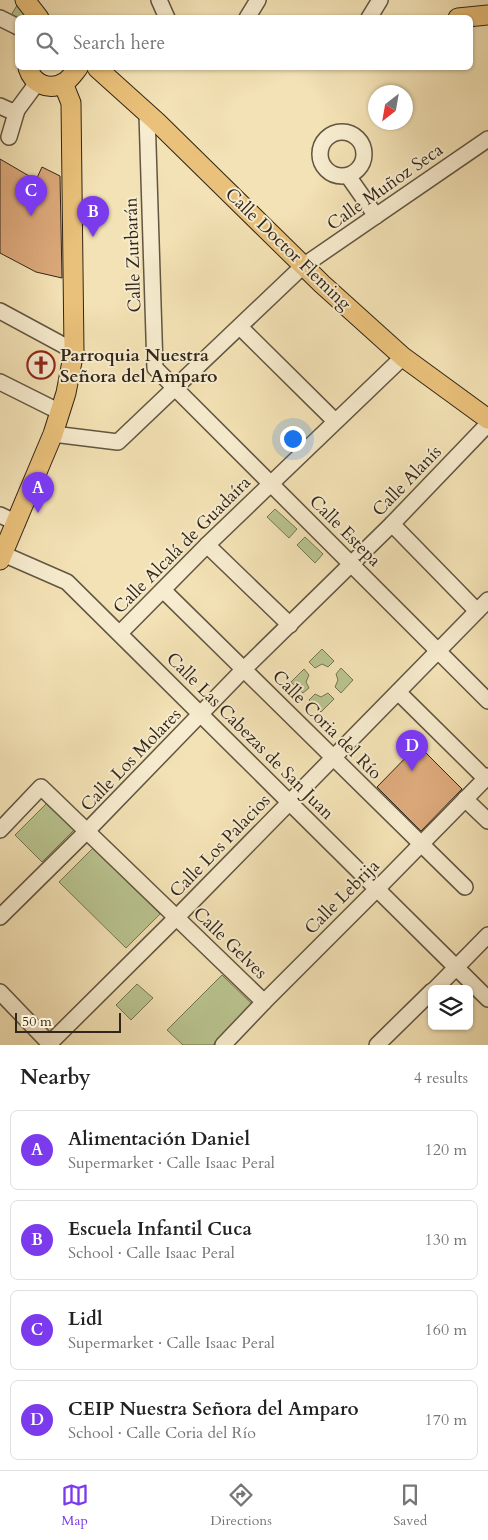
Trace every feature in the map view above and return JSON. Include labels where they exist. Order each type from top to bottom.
[{"type":"main road","points":[[26,0],[37,15]]},
{"type":"main road","points":[[473,16],[488,15]]},
{"type":"main road","points":[[32,75],[44,86],[63,83],[76,70]]},
{"type":"main road","name":"Calle Doctor Fleming","points":[[99,70],[303,266],[403,357],[488,419]]},
{"type":"main road","points":[[2,557],[8,519],[53,434],[66,393],[74,351],[71,103],[63,83]]},
{"type":"street","points":[[159,0],[166,15]]},
{"type":"street","points":[[249,15],[258,0]]},
{"type":"street","points":[[371,15],[380,0]]},
{"type":"street","points":[[0,18],[15,26]]},
{"type":"street","points":[[9,137],[32,75]]},
{"type":"street","points":[[0,106],[11,111],[18,110]]},
{"type":"street","name":"Calle Zurbarán","points":[[147,114],[155,368],[175,388]]},
{"type":"street","name":"Calle Muñoz Seca","points":[[53,434],[118,442],[303,266],[488,138]]},
{"type":"street","points":[[348,176],[376,216]]},
{"type":"street","points":[[0,311],[74,351]]},
{"type":"street","points":[[240,327],[335,421]]},
{"type":"street","name":"Calle Alcalá de Guadaíra","points":[[120,633],[207,545],[403,357]]},
{"type":"street","points":[[0,382],[60,412]]},
{"type":"street","name":"Calle Estepa","points":[[175,388],[488,701]]},
{"type":"street","name":"Calle Alanís","points":[[351,563],[392,524],[488,424]]},
{"type":"street","points":[[392,524],[483,605]]},
{"type":"street","points":[[207,545],[290,625]]},
{"type":"street","name":"Calle Las Cabezas de San Juan","points":[[2,557],[67,582],[488,999]]},
{"type":"street","name":"Calle Los Molares","points":[[0,917],[351,563]]},
{"type":"street","name":"Calle Coria del Río","points":[[163,590],[465,887]]},
{"type":"street","name":"Calle Los Palacios","points":[[50,1044],[483,605]]},
{"type":"street","points":[[398,692],[487,777]]},
{"type":"street","name":"Calle Lebrija","points":[[223,1045],[487,777]]},
{"type":"street","name":"Calle Gelves","points":[[0,830],[41,787],[264,1002]]},
{"type":"street","points":[[465,799],[488,821]]},
{"type":"street","points":[[438,985],[488,935]]},
{"type":"street","points":[[0,992],[50,1044]]},
{"type":"street","points":[[377,1045],[428,996]]},
{"type":"green space","points":[[19,2],[29,15],[15,15],[15,20],[10,17]]},
{"type":"green space","points":[[275,509],[297,529],[289,538],[267,517]]},
{"type":"green space","points":[[305,537],[323,554],[315,563],[297,545]]},
{"type":"green space","points":[[322,649],[334,661],[328,667],[322,664],[315,668],[309,662]]},
{"type":"green space","points":[[341,668],[353,680],[341,693],[335,687],[338,680],[336,674]]},
{"type":"green space","points":[[304,669],[309,675],[306,682],[309,688],[303,693],[291,682]]},
{"type":"green space","points":[[328,693],[334,699],[321,712],[309,700],[315,694],[321,697]]},
{"type":"green space","points":[[47,803],[74,830],[42,862],[15,835]]},
{"type":"green space","points":[[93,848],[160,914],[126,948],[59,882]]},
{"type":"green space","points":[[222,975],[253,1005],[213,1045],[183,1045],[167,1030]]},
{"type":"green space","points":[[137,984],[153,998],[131,1020],[116,1005]]},
{"type":"building","points":[[0,159],[36,180],[42,167],[60,176],[62,278],[36,272],[0,253]]},
{"type":"building","points":[[418,745],[462,789],[421,831],[377,787]]},
{"type":"place","name":"Lidl","points":[[31,216]]},
{"type":"place","name":"Escuela Infantil Cuca","points":[[93,237]]},
{"type":"place","name":"Parroquia Nuestra Señora del Amparo","points":[[41,365]]},
{"type":"place","name":"Alimentación Daniel","points":[[38,513]]},
{"type":"place","name":"CEIP Nuestra Señora del Amparo","points":[[412,771]]}]
